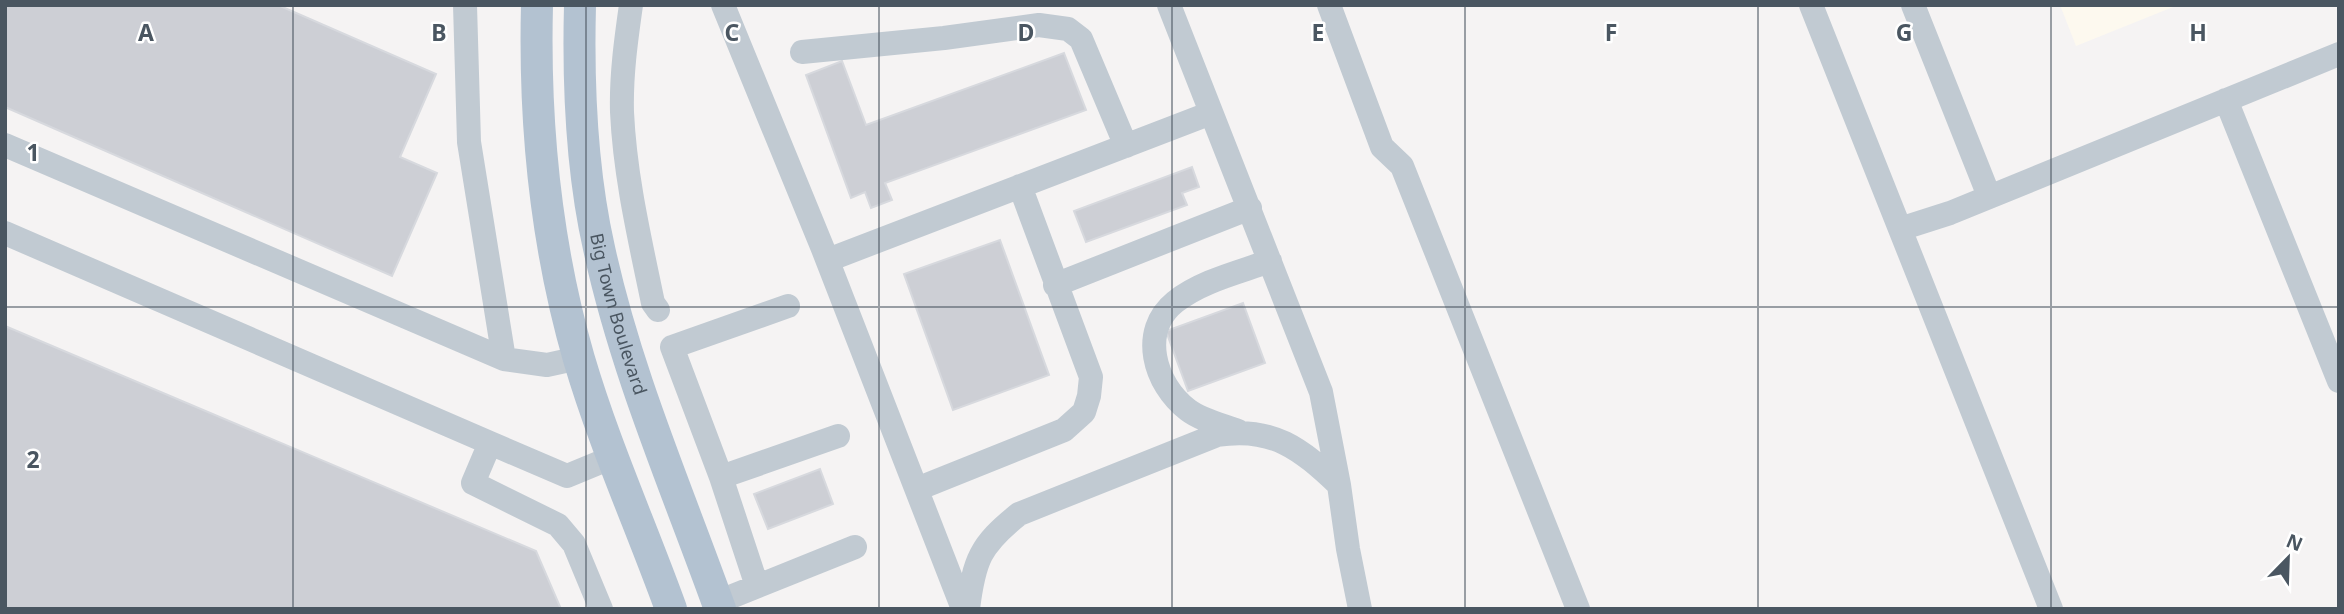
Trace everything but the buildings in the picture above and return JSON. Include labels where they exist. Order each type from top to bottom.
[{"type":"main road","points":[[537,5],[538,100],[555,262],[579,358],[613,457],[671,609]]},
{"type":"main road","name":"Big Town Boulevard","points":[[580,5],[585,153],[598,246],[627,354],[712,607]]},
{"type":"lane","points":[[465,5],[469,142],[504,359]]},
{"type":"lane","points":[[631,5],[624,47],[622,111],[627,164],[638,229],[653,303],[657,310]]},
{"type":"lane","points":[[723,5],[828,260],[965,609]]},
{"type":"lane","points":[[1168,5],[1321,392],[1360,609]]},
{"type":"lane","points":[[1329,5],[1382,147],[1402,166],[1578,609]]},
{"type":"lane","points":[[1811,5],[2051,609]]},
{"type":"lane","points":[[1913,5],[1989,196]]},
{"type":"lane","points":[[802,52],[944,38],[1039,25],[1068,29],[1081,39],[1126,145]]},
{"type":"lane","points":[[1900,229],[1950,213],[2339,54]]},
{"type":"lane","points":[[2226,100],[2339,381]]},
{"type":"lane","points":[[828,260],[1211,113]]},
{"type":"lane","points":[[5,145],[504,359],[547,365],[579,358]]},
{"type":"lane","points":[[918,489],[1064,430],[1084,412],[1091,377],[1020,186]]},
{"type":"lane","points":[[1055,285],[1250,208]]},
{"type":"lane","points":[[5,233],[567,476],[613,457]]},
{"type":"lane","points":[[1270,261],[1211,282],[1177,300],[1164,313],[1156,331],[1153,351],[1158,371],[1166,386],[1188,410],[1242,432],[1274,437],[1293,446],[1314,461],[1339,485]]},
{"type":"lane","points":[[757,586],[672,348],[788,306]]},
{"type":"lane","points":[[965,609],[979,555],[997,531],[1019,514],[1217,435],[1242,432]]},
{"type":"lane","points":[[720,477],[838,436]]},
{"type":"lane","points":[[490,443],[473,483],[558,525],[574,544],[601,609]]},
{"type":"lane","points":[[712,607],[855,547]]},
{"type":"shaded area","points":[[2060,5],[2178,5],[2076,46]]}]
